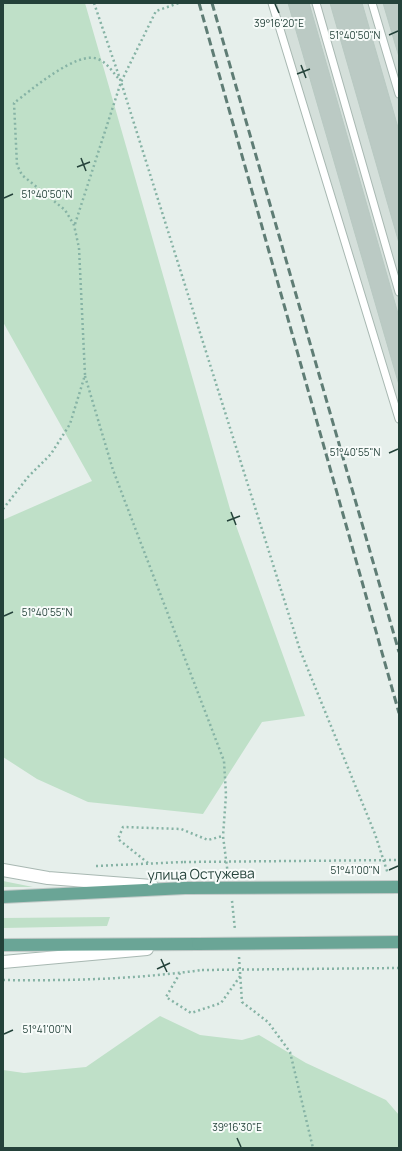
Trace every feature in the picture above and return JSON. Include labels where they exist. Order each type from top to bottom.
[{"type":"main road","name":"улица Остужева","points":[[3,897],[185,888],[399,886]]},
{"type":"main road","points":[[3,945],[399,942]]},
{"type":"street","points":[[3,870],[48,878],[185,888]]},
{"type":"street","points":[[3,962],[198,944]]},
{"type":"lane","points":[[272,3],[399,419]]},
{"type":"lane","points":[[316,3],[399,292]]},
{"type":"lane","points":[[372,3],[399,94]]},
{"type":"path","points":[[94,3],[121,82],[300,650],[374,834],[389,877]]},
{"type":"path","points":[[74,224],[121,82],[156,11],[179,3]]},
{"type":"path","points":[[121,82],[106,63],[97,58],[78,60],[59,69],[14,103],[17,165],[22,175],[65,210],[74,224],[79,248],[85,375],[113,470],[224,761],[226,795],[223,836],[229,882]]},
{"type":"path","points":[[3,509],[28,477],[51,454],[70,424],[85,375]]},
{"type":"path","points":[[148,863],[118,839],[123,827],[181,829],[208,840],[223,836]]},
{"type":"path","points":[[90,866],[184,862],[399,860]]},
{"type":"path","points":[[231,898],[236,936]]},
{"type":"path","points":[[238,952],[242,1002],[268,1022],[290,1052],[313,1148]]},
{"type":"path","points":[[3,980],[42,981],[180,973],[202,970],[399,968]]},
{"type":"path","points":[[180,973],[166,998],[191,1013],[221,1003],[241,975]]},
{"type":"shaded area","points":[[276,3],[399,3],[399,424]]},
{"type":"green space","points":[[3,3],[85,3],[230,509],[305,716],[262,722],[203,814],[88,802],[37,779],[3,757],[3,520],[92,481],[3,322]]},
{"type":"green space","points":[[3,881],[33,887],[3,887]]},
{"type":"green space","points":[[110,917],[107,926],[3,928],[3,918]]},
{"type":"green space","points":[[160,1016],[200,1035],[242,1040],[259,1035],[306,1063],[386,1100],[399,1115],[399,1148],[3,1148],[3,1070],[24,1073],[86,1067]]},
{"type":"building","points":[[288,3],[309,3],[399,317],[399,385]]},
{"type":"building","points":[[330,3],[362,3],[399,131],[399,243]]},
{"type":"building","points":[[383,3],[399,3],[399,57]]},
{"type":"railway","points":[[199,3],[399,713]]},
{"type":"railway","points":[[212,3],[399,652]]}]
